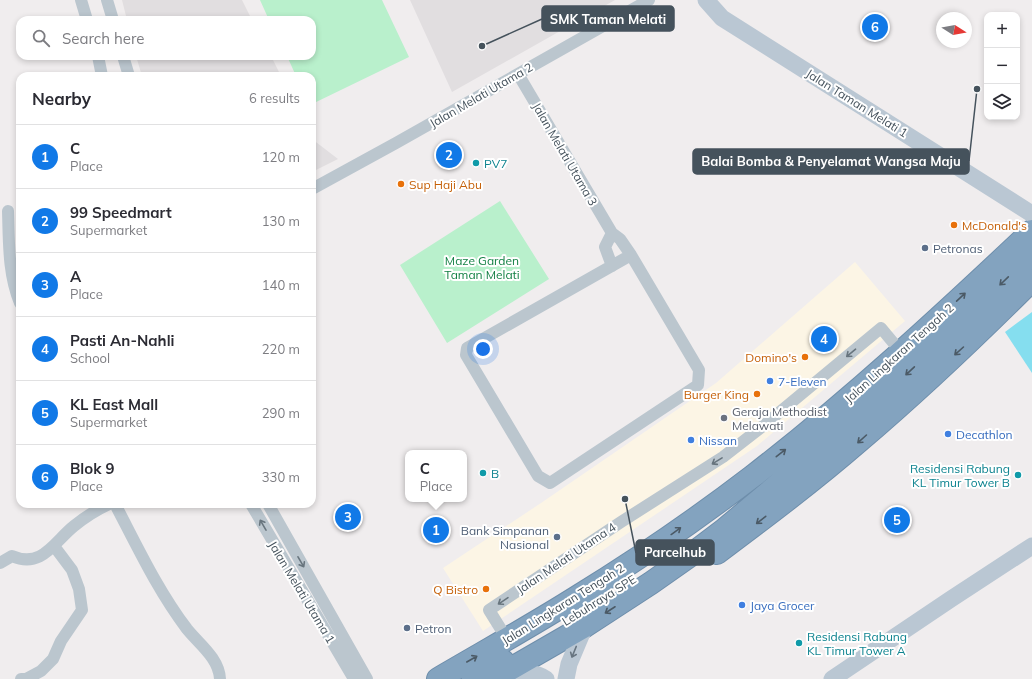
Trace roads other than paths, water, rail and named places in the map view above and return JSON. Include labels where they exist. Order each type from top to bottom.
[{"type":"highway","name":"Jalan Lingkaran Tengah 2","points":[[438,679],[516,643],[578,597],[637,558],[752,476],[828,416],[901,352],[1032,231]]},
{"type":"highway","name":"Jalan Lingkaran Tengah 2","points":[[497,676],[585,626],[688,557],[765,496],[881,398],[1032,254]]},
{"type":"highway","points":[[651,583],[678,581],[762,519],[858,443],[988,325],[1032,280]]},
{"type":"highway","name":"Lebuhraya SPE","points":[[473,679],[516,643],[665,558],[747,498],[765,496]]},
{"type":"street","points":[[81,0],[86,16]]},
{"type":"street","points":[[107,0],[112,16]]},
{"type":"street","name":"Jalan Melati Utama 2","points":[[316,187],[649,0]]},
{"type":"street","name":"Jalan Taman Melati 1","points":[[706,0],[722,18],[1032,214]]},
{"type":"street","points":[[99,60],[101,72]]},
{"type":"street","points":[[124,60],[128,72]]},
{"type":"street","name":"Jalan Melati Utama 3","points":[[518,74],[612,233],[620,239],[631,255],[699,370],[698,385],[550,483],[538,476],[466,356],[467,348],[612,266]]},
{"type":"street","points":[[16,209],[4,210],[16,288]]},
{"type":"street","points":[[612,233],[605,247],[612,266],[631,255]]},
{"type":"street","name":"Jalan Melati Utama 4","points":[[516,643],[489,610],[621,522],[723,457],[763,426],[880,328],[901,352]]},
{"type":"street","points":[[0,563],[12,556],[22,560],[32,560],[44,554],[74,526],[100,508]]},
{"type":"street","points":[[117,508],[161,592],[187,629],[216,664],[220,679]]},
{"type":"street","name":"Jalan Melati Utama 1","points":[[253,508],[354,679]]},
{"type":"street","name":"Jalan Melati Utama 1","points":[[270,508],[367,679]]},
{"type":"street","points":[[21,679],[26,679],[41,671],[53,659],[61,641],[82,610],[79,589],[72,570],[54,546]]},
{"type":"street","points":[[832,679],[1032,546]]},
{"type":"street","points":[[566,679],[569,664],[585,626]]},
{"type":"street","points":[[497,676],[523,672],[534,674],[546,679]]},
{"type":"water","points":[[1032,312],[1032,373],[1005,332]]},
{"type":"place","name":"Blok 9","points":[[875,27]]},
{"type":"place","name":"SMK Taman Melati","points":[[482,46]]},
{"type":"place","name":"Balai Bomba & Penyelamat Wangsa Maju","points":[[977,89]]},
{"type":"place","name":"99 Speedmart","points":[[449,155]]},
{"type":"place","name":"PV7","points":[[476,163]]},
{"type":"place","name":"Sup Haji Abu","points":[[401,184]]},
{"type":"place","name":"McDonald's","points":[[954,225]]},
{"type":"place","name":"Petronas","points":[[925,248]]},
{"type":"place","name":"Pasti An-Nahli","points":[[824,339]]},
{"type":"place","name":"Domino's","points":[[805,357]]},
{"type":"place","name":"7-Eleven","points":[[770,381]]},
{"type":"place","name":"Burger King","points":[[757,394]]},
{"type":"place","name":"Geraja Methodist Melawati","points":[[724,418]]},
{"type":"place","name":"Decathlon","points":[[948,434]]},
{"type":"place","name":"Nissan","points":[[691,440]]},
{"type":"place","name":"B","points":[[483,473]]},
{"type":"place","name":"Residensi Rabung KL Timur Tower B","points":[[1018,475]]},
{"type":"place","name":"Parcelhub","points":[[625,499]]},
{"type":"place","name":"A","points":[[348,517]]},
{"type":"place","name":"KL East Mall","points":[[897,520]]},
{"type":"place","name":"C","points":[[436,530]]},
{"type":"place","name":"Bank Simpanan Nasional","points":[[557,537]]},
{"type":"place","name":"Q Bistro","points":[[486,589]]},
{"type":"place","name":"Jaya Grocer","points":[[742,605]]},
{"type":"place","name":"Petron","points":[[407,628]]},
{"type":"place","name":"Residensi Rabung KL Timur Tower A","points":[[799,643]]},
{"type":"park label","name":"Maze Garden Taman Melati","points":[[482,267]]}]
